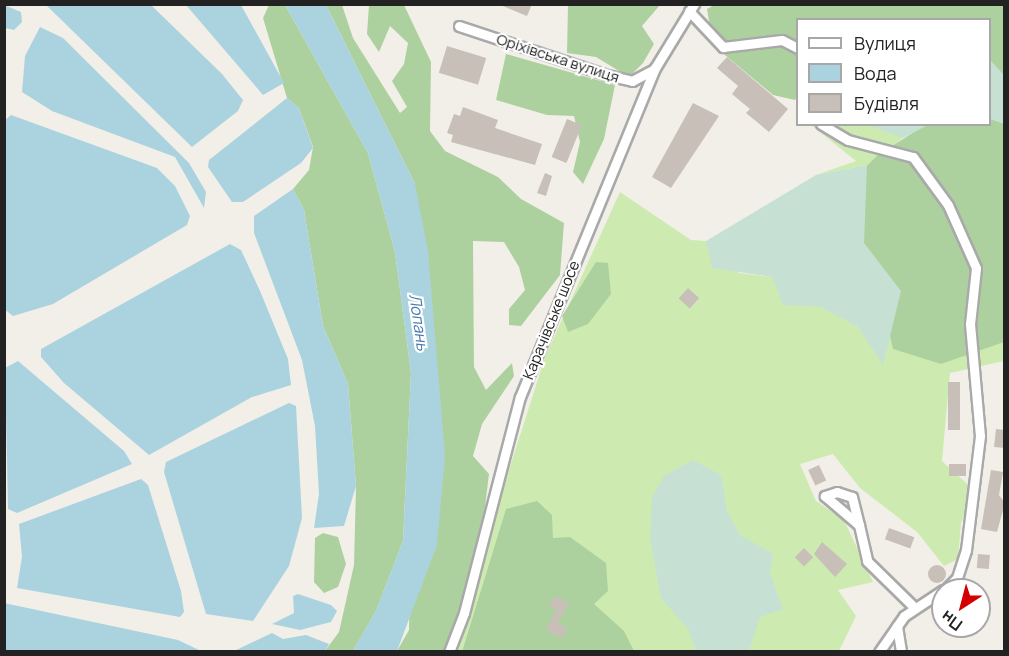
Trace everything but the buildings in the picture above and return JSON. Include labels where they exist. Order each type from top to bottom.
[{"type":"street","points":[[691,8],[723,47],[782,40],[796,47]]},
{"type":"street","name":"Карачівське шосе","points":[[449,651],[464,613],[520,397],[655,68],[691,8]]},
{"type":"street","name":"Оріхівська вулиця","points":[[459,26],[607,75],[632,81],[655,68]]},
{"type":"street","points":[[824,126],[848,140],[913,157],[948,205],[976,268],[970,324],[979,447],[966,550],[957,578]]},
{"type":"street","points":[[860,525],[860,548],[867,561],[914,607]]},
{"type":"street","points":[[879,651],[914,607],[931,597]]},
{"type":"street","points":[[897,626],[901,651]]},
{"type":"green space","points":[[716,4],[1004,5],[1004,95],[991,74],[991,18],[796,18],[795,100],[773,95],[713,45],[707,9]]},
{"type":"green space","points":[[269,5],[285,5],[368,153],[395,252],[411,373],[403,541],[376,611],[353,651],[325,651],[339,632],[354,565],[356,486],[348,384],[323,326],[304,210],[293,189],[309,170],[313,147],[299,108],[287,98],[263,18]]},
{"type":"green space","points":[[326,5],[342,5],[353,38],[400,113],[407,107],[392,81],[404,64],[408,43],[390,26],[379,52],[367,34],[369,5],[404,5],[431,62],[430,131],[445,151],[498,177],[521,199],[564,223],[560,275],[521,326],[509,325],[509,309],[525,290],[519,267],[504,242],[473,241],[474,367],[486,390],[512,363],[514,376],[482,424],[473,456],[489,474],[480,548],[461,622],[445,651],[397,651],[409,630],[415,184]]},
{"type":"green space","points":[[568,5],[660,5],[642,26],[654,44],[643,63],[629,77],[596,57],[567,53]]},
{"type":"green space","points":[[506,54],[615,85],[604,139],[583,184],[573,172],[580,142],[574,116],[547,115],[496,100]]},
{"type":"green space","points":[[991,61],[1004,75],[1004,124],[991,119]]},
{"type":"green space","points":[[991,118],[1004,123],[1004,342],[941,364],[893,349],[882,301],[833,198],[878,155],[923,126],[991,126]]},
{"type":"green space","points":[[812,126],[887,126],[903,138],[867,165],[816,175],[856,161]]},
{"type":"green space","points":[[871,126],[926,126],[903,138]]},
{"type":"green space","points":[[867,165],[864,243],[901,291],[883,365],[858,327],[821,307],[783,305],[772,277],[712,268],[706,241],[816,175]]},
{"type":"green space","points":[[620,192],[691,240],[706,241],[739,273],[772,277],[858,327],[1004,216],[1004,361],[950,373],[942,461],[975,491],[961,523],[958,559],[944,566],[917,532],[860,488],[833,454],[800,464],[816,501],[844,520],[873,582],[838,590],[856,616],[839,651],[451,652],[545,357]]},
{"type":"green space","points":[[596,262],[608,263],[611,294],[588,324],[568,332],[562,316]]},
{"type":"green space","points":[[693,460],[721,475],[727,511],[740,535],[773,554],[770,573],[783,609],[760,617],[749,651],[696,651],[688,629],[661,598],[650,538],[652,497],[664,476]]},
{"type":"green space","points":[[537,501],[552,515],[553,538],[570,537],[606,563],[608,591],[594,604],[624,631],[634,651],[462,652],[506,509]]},
{"type":"green space","points":[[323,533],[338,537],[346,564],[338,587],[324,593],[314,582],[315,538]]},
{"type":"water","points":[[4,5],[21,12],[22,22],[14,30],[5,28]]},
{"type":"water","points":[[46,5],[151,5],[222,74],[243,100],[238,111],[192,147]]},
{"type":"water","points":[[186,5],[241,5],[284,83],[263,95]]},
{"type":"water","name":"Лопань","points":[[285,5],[326,5],[415,184],[428,251],[445,456],[437,545],[397,651],[353,651],[376,611],[403,541],[411,373],[395,252],[368,153]]},
{"type":"water","points":[[40,27],[63,38],[189,163],[206,192],[204,208],[175,157],[52,111],[22,92],[25,56]]},
{"type":"water","points":[[287,98],[299,108],[313,148],[301,163],[243,202],[232,202],[208,167],[209,160]]},
{"type":"water","points":[[11,115],[157,168],[175,186],[190,216],[187,225],[53,304],[13,316],[4,309],[4,121]]},
{"type":"water","points":[[293,189],[304,210],[323,326],[348,384],[356,486],[344,526],[314,528],[319,494],[315,426],[302,360],[254,233],[254,216]]},
{"type":"water","points":[[230,244],[241,250],[260,291],[288,359],[291,385],[252,397],[149,455],[64,383],[41,357],[41,349]]},
{"type":"water","points":[[18,361],[124,451],[132,464],[17,513],[8,509],[5,368]]},
{"type":"water","points":[[289,403],[296,406],[302,518],[289,566],[253,621],[206,614],[164,472],[166,462]]},
{"type":"water","points":[[141,479],[148,485],[181,591],[184,612],[180,617],[17,588],[22,557],[19,524]]},
{"type":"water","points":[[298,594],[331,605],[337,611],[331,622],[300,630],[272,624],[294,613],[293,596]]},
{"type":"water","points":[[4,603],[178,640],[201,651],[5,651]]},
{"type":"water","points":[[272,633],[283,639],[306,635],[329,644],[325,651],[234,651]]}]
